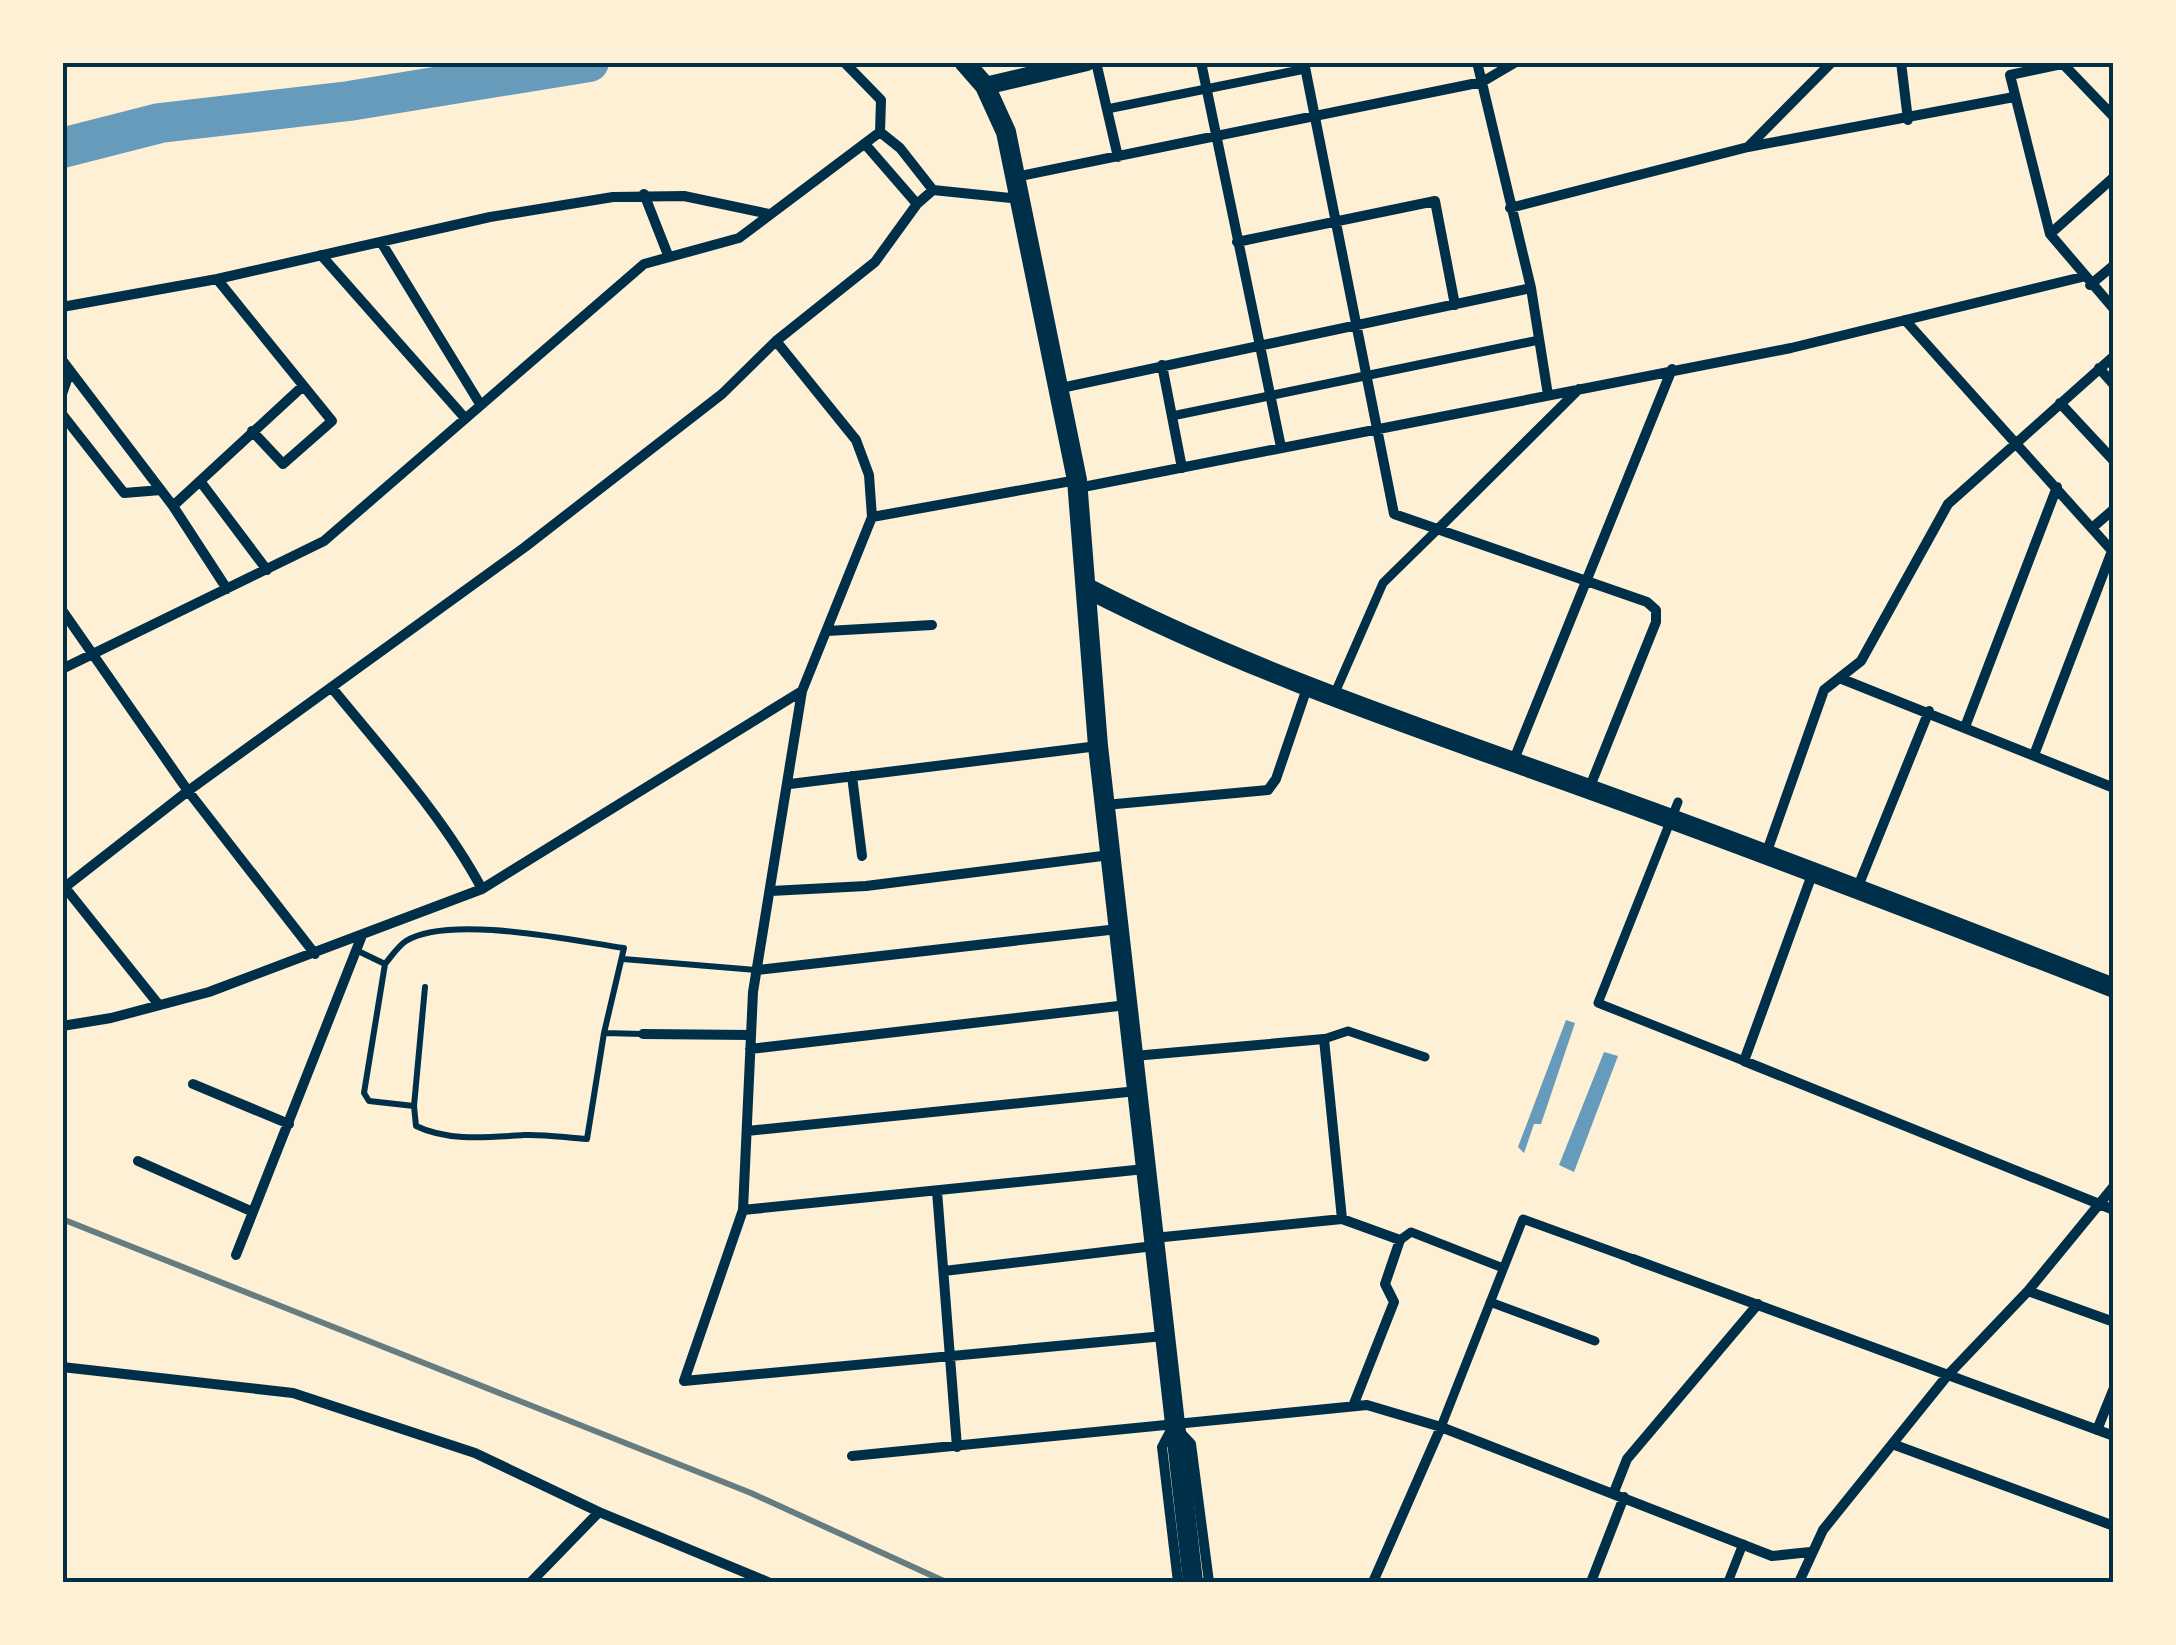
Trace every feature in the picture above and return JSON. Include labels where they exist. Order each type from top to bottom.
[{"type":"main road","points":[[964,62],[985,86],[1006,132],[1078,484],[1104,805],[1193,1582]]},
{"type":"main road","points":[[1087,588],[1308,685],[1512,764],[1589,790],[1675,811],[1766,854],[2114,988]]},
{"type":"street","points":[[62,670],[324,541],[644,264],[740,238],[865,144],[880,132],[881,100],[844,62]]},
{"type":"street","points":[[985,86],[1088,62]]},
{"type":"street","points":[[1096,62],[1118,156]]},
{"type":"street","points":[[1201,62],[1216,137]]},
{"type":"street","points":[[1201,62],[1281,446]]},
{"type":"street","points":[[1477,62],[1531,288],[1548,395]]},
{"type":"street","points":[[1015,178],[1482,82],[1516,62]]},
{"type":"street","points":[[1748,147],[1832,62]]},
{"type":"street","points":[[1901,62],[1908,120]]},
{"type":"street","points":[[2114,117],[2068,64],[2010,75],[2050,234],[2086,281],[2114,309]]},
{"type":"street","points":[[1107,109],[1304,66],[1394,514],[1587,580],[1647,602],[1656,610],[1656,622],[1589,790]]},
{"type":"street","points":[[1510,208],[1748,147],[1908,120],[2014,96]]},
{"type":"street","points":[[880,132],[900,148],[933,190],[1020,199]]},
{"type":"street","points":[[865,144],[916,204]]},
{"type":"street","points":[[2050,234],[2114,177]]},
{"type":"street","points":[[159,1005],[64,886],[188,791],[525,547],[707,406],[776,341],[875,262],[916,204],[933,190]]},
{"type":"street","points":[[62,307],[217,279],[490,217],[644,194],[684,196],[769,214]]},
{"type":"street","points":[[644,194],[668,255]]},
{"type":"street","points":[[1237,242],[1434,201],[1455,305]]},
{"type":"street","points":[[381,242],[480,404]]},
{"type":"street","points":[[322,255],[464,417]]},
{"type":"street","points":[[872,517],[1078,484],[1128,484],[1281,446],[1830,340],[2086,281],[2114,265]]},
{"type":"street","points":[[217,279],[332,421],[283,464],[252,432]]},
{"type":"street","points":[[1061,388],[1258,343],[1531,288]]},
{"type":"street","points":[[1905,320],[2112,552],[2034,756]]},
{"type":"street","points":[[1172,416],[1539,340]]},
{"type":"street","points":[[776,341],[856,440],[869,475],[872,517],[802,691],[757,970],[743,1210],[684,1382],[1164,1336]]},
{"type":"street","points":[[1766,854],[1824,690],[1861,661],[1948,504],[2114,356]]},
{"type":"street","points":[[62,360],[173,506],[227,590]]},
{"type":"street","points":[[1162,365],[1182,468]]},
{"type":"street","points":[[2098,368],[2114,385]]},
{"type":"street","points":[[1512,764],[1672,369]]},
{"type":"street","points":[[62,394],[70,371]]},
{"type":"street","points":[[173,506],[302,386]]},
{"type":"street","points":[[1334,695],[1383,582],[1580,388]]},
{"type":"street","points":[[2060,402],[2114,461]]},
{"type":"street","points":[[62,414],[124,493],[160,490]]},
{"type":"street","points":[[200,481],[267,570]]},
{"type":"street","points":[[1965,726],[2056,487]]},
{"type":"street","points":[[2092,528],[2114,509]]},
{"type":"street","points":[[62,610],[188,791],[315,954]]},
{"type":"street","points":[[828,631],[932,625]]},
{"type":"street","points":[[1842,678],[2114,788]]},
{"type":"street","points":[[1104,805],[1268,790],[1276,779],[1308,685]]},
{"type":"street","points":[[332,688],[418,794],[467,861],[482,889]]},
{"type":"street","points":[[62,1026],[159,1005],[361,938],[482,889],[802,691]]},
{"type":"street","points":[[1857,888],[1929,712]]},
{"type":"street","points":[[790,784],[1098,746]]},
{"type":"street","points":[[852,776],[862,856]]},
{"type":"street","points":[[1675,811],[1598,1002],[2114,1210]]},
{"type":"street","points":[[771,891],[866,886],[1110,855]]},
{"type":"street","points":[[1744,1061],[1814,872]]},
{"type":"street","points":[[757,970],[1118,929]]},
{"type":"street","points":[[236,1255],[361,938]]},
{"type":"street","points":[[750,1049],[1127,1005]]},
{"type":"street","points":[[1133,1056],[1324,1039],[1348,1031],[1426,1057]]},
{"type":"street","points":[[644,1034],[751,1035]]},
{"type":"street","points":[[1324,1039],[1342,1219]]},
{"type":"street","points":[[192,1084],[289,1124]]},
{"type":"street","points":[[747,1131],[1137,1091]]},
{"type":"street","points":[[138,1160],[253,1212]]},
{"type":"street","points":[[743,1210],[1145,1169]]},
{"type":"street","points":[[1799,1582],[1823,1530],[1948,1376],[2028,1291],[2114,1186]]},
{"type":"street","points":[[936,1190],[957,1447]]},
{"type":"street","points":[[944,1271],[1342,1219],[1400,1240]]},
{"type":"street","points":[[1373,1582],[1441,1426],[1522,1219],[2114,1436]]},
{"type":"street","points":[[1354,1406],[1394,1302],[1385,1284],[1400,1240],[1411,1232],[1503,1268]]},
{"type":"street","points":[[2028,1291],[2114,1322]]},
{"type":"street","points":[[1490,1302],[1595,1341]]},
{"type":"street","points":[[1592,1582],[1627,1458],[1758,1304]]},
{"type":"street","points":[[62,1367],[293,1393],[476,1453],[599,1512],[768,1582]]},
{"type":"street","points":[[2097,1430],[2114,1388]]},
{"type":"street","points":[[852,1456],[1354,1406],[1441,1426],[1772,1556],[1810,1552]]},
{"type":"street","points":[[1173,1425],[1162,1447],[1178,1582]]},
{"type":"street","points":[[1173,1425],[1192,1444],[1209,1582]]},
{"type":"street","points":[[1895,1445],[2114,1526]]},
{"type":"street","points":[[531,1582],[599,1512]]},
{"type":"street","points":[[1728,1582],[1743,1544]]},
{"type":"lane","points":[[414,1106],[369,1102],[364,1093],[385,964],[404,942],[421,935],[489,929],[624,948],[604,1033],[587,1139],[521,1135],[506,1140],[430,1132],[416,1126],[414,1106],[425,987]]},
{"type":"lane","points":[[358,951],[385,964]]},
{"type":"lane","points":[[623,959],[757,970]]},
{"type":"lane","points":[[604,1033],[644,1034]]},
{"type":"water","points":[[1566,1020],[1575,1023],[1541,1124],[1534,1124],[1524,1153],[1518,1147]]},
{"type":"water","points":[[1604,1052],[1618,1056],[1574,1172],[1559,1165]]},
{"type":"waterway","points":[[62,148],[160,123],[349,101],[589,62]]},
{"type":"railway","points":[[62,1219],[751,1493],[946,1582]]}]
